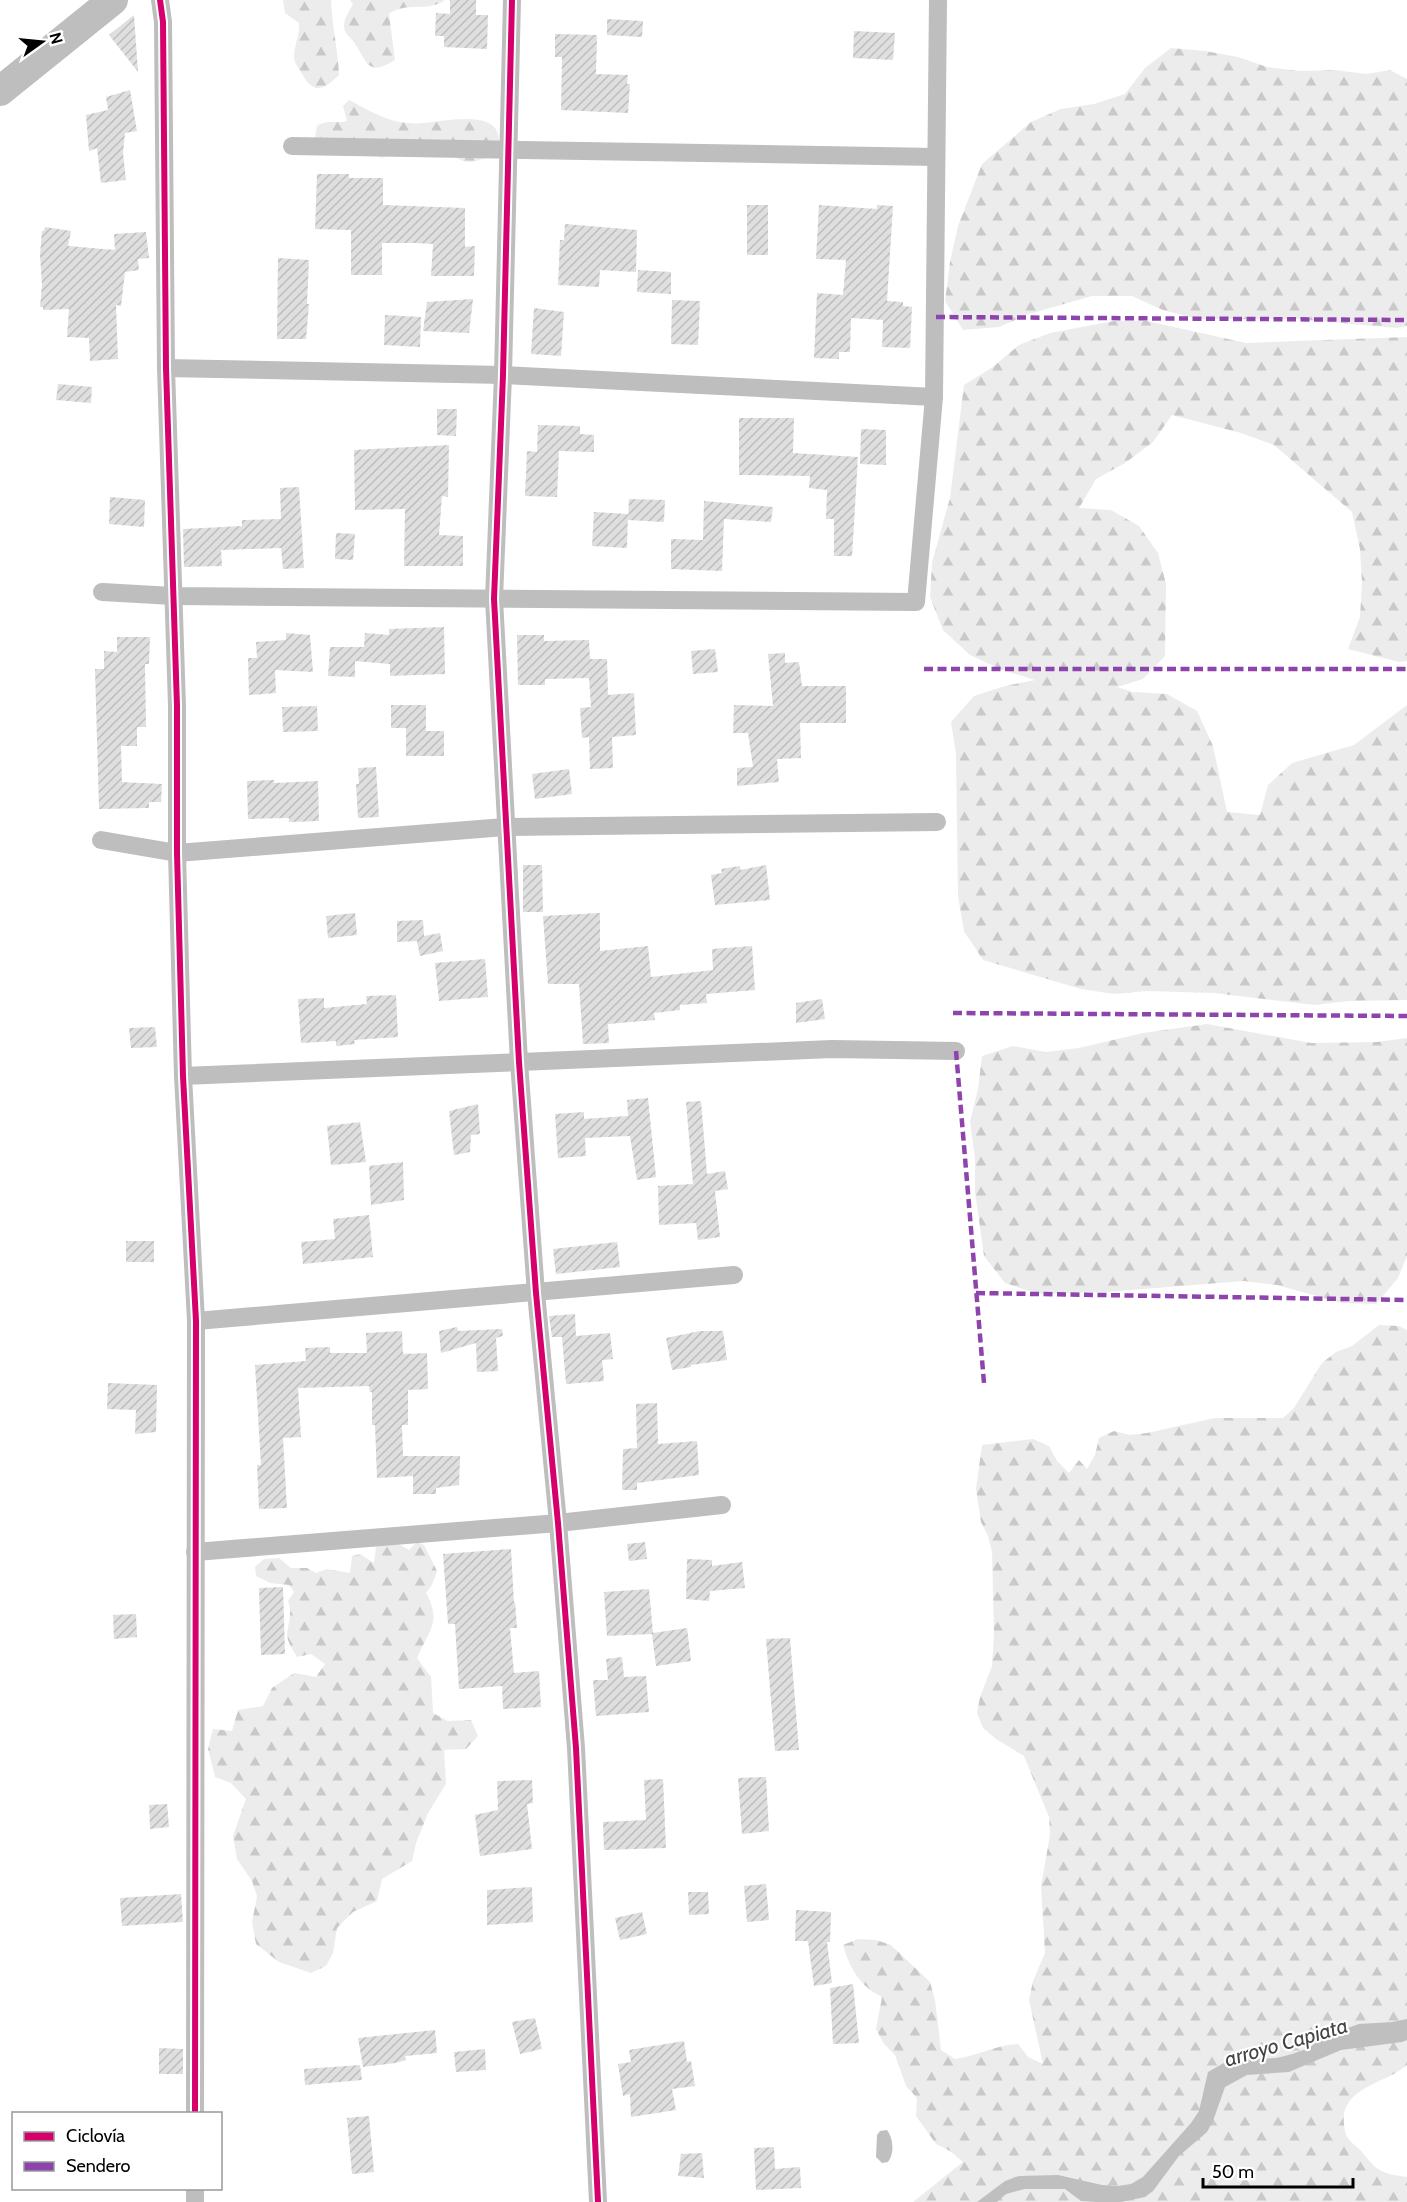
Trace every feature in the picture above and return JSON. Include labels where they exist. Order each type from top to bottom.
[{"type":"main road","points":[[0,91],[113,0]]},
{"type":"street","points":[[160,0],[163,22],[166,368],[177,706],[177,853],[183,1076],[196,1321],[195,2112]]},
{"type":"street","points":[[512,0],[494,599],[519,1062],[536,1293],[576,1748],[598,2202]]},
{"type":"street","points":[[102,592],[173,596],[916,602],[934,397],[938,0]]},
{"type":"street","points":[[292,146],[936,157]]},
{"type":"street","points":[[166,368],[502,375],[934,397]]},
{"type":"street","points":[[101,840],[177,853],[505,827],[936,822]]},
{"type":"street","points":[[183,1076],[832,1049],[956,1051]]},
{"type":"street","points":[[196,1321],[735,1275]]},
{"type":"street","points":[[195,1552],[558,1523],[722,1505]]},
{"type":"green space","points":[[283,0],[331,0],[339,75],[324,87],[315,88],[311,85],[294,59],[299,23],[285,13]]},
{"type":"green space","points":[[350,0],[445,0],[431,6],[402,8],[389,14],[395,60],[373,67],[365,61],[345,31],[345,20],[353,4]]},
{"type":"green space","points":[[1171,48],[1205,51],[1238,57],[1267,67],[1299,71],[1335,70],[1366,74],[1390,70],[1407,79],[1407,326],[1396,328],[1297,319],[1197,319],[1163,310],[1132,296],[1092,296],[1029,314],[999,327],[963,330],[945,301],[958,226],[982,164],[1031,122],[1061,109],[1094,104],[1125,94],[1145,68]]},
{"type":"green space","points":[[349,100],[393,121],[421,123],[464,119],[488,123],[496,129],[499,140],[495,156],[471,162],[446,153],[413,148],[381,158],[373,154],[314,143],[317,126],[324,123],[347,121],[343,106]]},
{"type":"green space","points":[[1114,321],[1147,321],[1246,343],[1407,337],[1407,661],[1399,662],[1348,649],[1360,617],[1362,583],[1360,549],[1352,512],[1274,445],[1241,433],[1172,415],[1153,442],[1125,463],[1096,479],[1079,508],[1111,510],[1139,526],[1158,553],[1166,584],[1165,656],[1143,679],[1117,687],[1133,692],[1167,694],[1197,711],[1213,746],[1227,812],[1260,815],[1268,785],[1292,763],[1354,745],[1407,705],[1407,1000],[1348,1001],[1315,1005],[1214,993],[1147,991],[1114,994],[1081,989],[983,960],[964,931],[958,896],[956,754],[951,722],[974,696],[1005,686],[1035,680],[1000,669],[970,655],[943,630],[930,597],[932,563],[950,498],[964,385],[993,367],[1019,345],[1050,333]]},
{"type":"green space","points":[[1207,1024],[1311,1043],[1377,1042],[1407,1038],[1407,1256],[1398,1278],[1376,1304],[1342,1303],[1277,1285],[1244,1281],[1106,1292],[1038,1294],[1005,1283],[984,1256],[975,1192],[975,1158],[970,1122],[978,1089],[982,1056],[1013,1046],[1046,1052],[1079,1048],[1143,1033]]},
{"type":"green space","points":[[1379,1325],[1399,1326],[1407,1330],[1407,2065],[1357,2094],[1349,2102],[1344,2124],[1349,2140],[1371,2163],[1388,2174],[1407,2177],[1407,2202],[913,2202],[963,2162],[950,2151],[936,2144],[916,2116],[917,2098],[906,2086],[895,2055],[884,2044],[876,2029],[882,1997],[868,1988],[857,1976],[843,1945],[858,1939],[876,1940],[891,1945],[930,1982],[935,2000],[941,2050],[955,2059],[1018,2044],[1028,2057],[1043,2064],[1029,2000],[1033,1981],[1045,1953],[1041,1886],[1050,1835],[1049,1817],[1024,1756],[983,1728],[977,1713],[980,1697],[992,1666],[994,1634],[992,1552],[981,1522],[976,1489],[982,1445],[1033,1439],[1049,1446],[1057,1461],[1069,1473],[1079,1460],[1087,1469],[1095,1455],[1099,1438],[1114,1431],[1130,1435],[1147,1433],[1215,1418],[1283,1418],[1294,1408],[1322,1363],[1336,1352],[1352,1346]]},
{"type":"green space","points":[[387,1537],[409,1550],[417,1542],[424,1545],[437,1571],[426,1593],[433,1611],[432,1626],[417,1658],[431,1677],[433,1713],[448,1721],[471,1720],[478,1736],[466,1749],[444,1750],[446,1784],[428,1813],[416,1843],[412,1861],[382,1879],[377,1901],[353,1912],[337,1928],[333,1953],[326,1966],[311,1973],[279,1962],[256,1944],[252,1922],[257,1896],[252,1881],[237,1859],[233,1836],[246,1799],[231,1783],[215,1777],[208,1749],[213,1729],[232,1731],[238,1710],[263,1706],[272,1688],[294,1673],[316,1677],[325,1664],[311,1654],[297,1657],[287,1634],[290,1614],[288,1601],[294,1592],[289,1585],[270,1583],[256,1576],[255,1567],[264,1559],[279,1558],[291,1568],[307,1568],[316,1573],[327,1569],[350,1573],[352,1556],[360,1554],[374,1563],[376,1547]]},
{"type":"shaded area","points":[[1407,2019],[1407,2040],[1402,2042],[1341,2050],[1289,2072],[1247,2075],[1225,2087],[1207,2132],[1179,2156],[1153,2191],[1145,2197],[1121,2202],[1081,2201],[1065,2189],[1025,2189],[1006,2194],[997,2202],[977,2202],[1005,2181],[1019,2176],[1058,2175],[1102,2185],[1131,2184],[1143,2177],[1191,2123],[1199,2111],[1208,2072],[1229,2060],[1277,2058],[1292,2054],[1309,2048],[1322,2037],[1359,2024]]},
{"type":"shaded area","points":[[887,2130],[892,2141],[892,2150],[888,2162],[882,2163],[876,2157],[877,2135],[880,2131]]},
{"type":"building","points":[[450,0],[476,0],[476,15],[488,15],[487,49],[444,47],[444,36],[435,36],[436,13],[450,14]]},
{"type":"building","points":[[134,15],[138,72],[109,35]]},
{"type":"building","points":[[607,19],[643,21],[642,37],[607,35]]},
{"type":"building","points":[[854,31],[895,33],[893,60],[853,58]]},
{"type":"building","points":[[555,34],[597,35],[596,74],[628,75],[627,84],[630,84],[628,113],[561,110],[562,57],[555,57]]},
{"type":"building","points":[[130,90],[137,131],[125,133],[123,153],[126,180],[101,183],[97,148],[89,151],[86,115],[108,110],[106,97]]},
{"type":"building","points":[[317,174],[349,174],[349,178],[383,178],[383,205],[465,208],[465,247],[475,246],[474,276],[431,276],[433,244],[416,243],[382,243],[382,275],[351,275],[351,230],[315,229]]},
{"type":"building","points":[[747,205],[768,205],[768,255],[747,255]]},
{"type":"building","points":[[819,205],[877,209],[877,205],[893,206],[887,301],[903,302],[903,306],[912,307],[910,348],[882,347],[883,320],[851,318],[850,352],[839,352],[839,359],[814,358],[817,293],[843,295],[846,260],[816,259]]},
{"type":"building","points":[[565,224],[637,230],[636,272],[600,270],[599,287],[558,285],[560,240],[564,240]]},
{"type":"building","points":[[45,227],[71,231],[68,246],[115,250],[114,234],[146,232],[149,258],[138,259],[139,270],[125,272],[121,306],[116,305],[118,359],[90,361],[89,338],[67,337],[69,309],[43,310],[43,307],[40,307],[42,285],[40,255],[42,231]]},
{"type":"building","points":[[278,258],[309,260],[306,339],[277,339]]},
{"type":"building","points":[[638,270],[671,272],[671,294],[637,292]]},
{"type":"building","points":[[473,299],[469,333],[423,331],[427,302]]},
{"type":"building","points":[[672,300],[700,301],[698,345],[671,344]]},
{"type":"building","points":[[534,308],[564,312],[561,356],[531,354]]},
{"type":"building","points":[[385,315],[421,317],[420,347],[384,345]]},
{"type":"building","points":[[58,384],[92,387],[91,403],[56,400]]},
{"type":"building","points":[[437,409],[457,409],[456,436],[437,435]]},
{"type":"building","points":[[739,418],[794,418],[793,453],[858,457],[852,556],[834,556],[834,519],[826,519],[827,490],[809,488],[810,476],[739,475]]},
{"type":"building","points":[[538,425],[580,426],[580,434],[594,435],[594,452],[559,451],[557,497],[525,496],[527,451],[537,452]]},
{"type":"building","points":[[861,429],[886,430],[886,465],[860,464]]},
{"type":"building","points":[[449,445],[448,497],[442,496],[439,535],[463,536],[463,566],[404,566],[405,509],[355,510],[354,450]]},
{"type":"building","points":[[299,487],[304,568],[283,569],[281,548],[221,550],[222,566],[184,567],[183,529],[242,526],[242,520],[281,519],[280,488]]},
{"type":"building","points":[[110,497],[145,500],[144,527],[109,524]]},
{"type":"building","points":[[629,499],[665,500],[664,522],[628,520]]},
{"type":"building","points":[[704,501],[773,507],[771,522],[724,519],[722,571],[671,569],[671,539],[703,540]]},
{"type":"building","points":[[594,512],[628,514],[627,548],[592,546]]},
{"type":"building","points":[[336,533],[355,534],[353,560],[335,559]]},
{"type":"building","points":[[444,627],[445,674],[390,676],[390,664],[355,661],[355,677],[328,676],[330,647],[364,647],[365,633],[389,635],[389,629]]},
{"type":"building","points":[[286,633],[310,635],[313,672],[275,670],[276,693],[249,695],[248,658],[257,658],[256,642],[286,640]]},
{"type":"building","points":[[517,635],[544,635],[544,641],[589,640],[590,659],[607,659],[608,695],[634,693],[636,735],[612,737],[613,768],[590,769],[589,737],[582,738],[580,708],[591,707],[589,678],[545,679],[545,685],[518,685]]},
{"type":"building","points":[[117,637],[150,637],[149,664],[145,664],[146,727],[137,727],[137,746],[121,746],[122,782],[162,784],[161,802],[149,802],[149,808],[99,809],[95,669],[104,669],[104,651],[117,652]]},
{"type":"building","points":[[715,649],[718,672],[693,674],[691,651]]},
{"type":"building","points":[[785,653],[785,663],[799,662],[802,686],[846,686],[846,723],[800,723],[801,758],[777,759],[779,782],[737,786],[737,768],[753,767],[748,733],[733,733],[734,705],[773,706],[768,654]]},
{"type":"building","points":[[391,705],[426,705],[426,731],[444,731],[444,756],[406,756],[406,728],[391,728]]},
{"type":"building","points":[[317,706],[318,731],[283,732],[282,707]]},
{"type":"building","points":[[376,767],[379,817],[358,818],[356,784],[359,784],[358,768]]},
{"type":"building","points":[[569,769],[572,794],[535,799],[532,774]]},
{"type":"building","points":[[274,780],[274,783],[318,781],[319,821],[289,822],[289,818],[248,819],[247,781]]},
{"type":"building","points":[[523,865],[542,865],[543,912],[523,912]]},
{"type":"building","points":[[766,865],[770,900],[715,905],[711,875],[722,873],[721,869],[740,866],[740,870]]},
{"type":"building","points":[[355,913],[357,935],[328,938],[326,916]]},
{"type":"building","points":[[600,913],[600,951],[648,946],[651,977],[713,970],[712,949],[752,946],[755,990],[706,994],[707,1003],[680,1005],[680,1010],[654,1013],[655,1020],[608,1024],[609,1043],[583,1044],[579,984],[548,984],[543,916]]},
{"type":"building","points":[[423,920],[424,936],[440,933],[443,951],[420,956],[417,941],[397,942],[397,921]]},
{"type":"building","points":[[485,959],[488,997],[439,1001],[435,963]]},
{"type":"building","points":[[396,995],[398,1037],[354,1040],[355,1044],[336,1046],[336,1041],[301,1043],[298,999],[324,998],[324,1008],[367,1004],[366,996]]},
{"type":"building","points":[[822,999],[825,1019],[796,1023],[796,1003]]},
{"type":"building","points":[[155,1027],[157,1047],[131,1048],[129,1028]]},
{"type":"building","points":[[648,1098],[656,1177],[637,1180],[630,1136],[585,1138],[586,1156],[558,1158],[555,1114],[584,1112],[584,1119],[628,1116],[627,1100]]},
{"type":"building","points":[[701,1101],[707,1174],[725,1171],[728,1189],[715,1191],[720,1237],[698,1240],[696,1223],[659,1225],[658,1186],[693,1184],[686,1102]]},
{"type":"building","points":[[478,1104],[480,1134],[471,1135],[470,1152],[454,1155],[449,1111]]},
{"type":"building","points":[[360,1122],[366,1162],[331,1165],[327,1126]]},
{"type":"building","points":[[403,1162],[404,1200],[371,1205],[369,1166]]},
{"type":"building","points":[[369,1215],[373,1257],[303,1264],[301,1242],[335,1239],[333,1219]]},
{"type":"building","points":[[126,1241],[154,1241],[154,1262],[126,1262]]},
{"type":"building","points":[[617,1242],[620,1267],[556,1274],[553,1249]]},
{"type":"building","points":[[575,1314],[576,1336],[610,1333],[613,1359],[602,1360],[604,1381],[566,1384],[562,1337],[552,1337],[549,1316]]},
{"type":"building","points":[[457,1327],[458,1331],[502,1329],[503,1336],[496,1338],[498,1371],[477,1372],[476,1343],[441,1353],[439,1331]]},
{"type":"building","points":[[402,1331],[403,1354],[427,1353],[428,1389],[408,1390],[408,1425],[402,1425],[403,1456],[460,1456],[459,1485],[436,1488],[436,1494],[413,1494],[413,1476],[377,1478],[375,1425],[372,1425],[372,1392],[369,1386],[298,1388],[301,1437],[283,1438],[287,1508],[259,1509],[257,1465],[261,1465],[255,1365],[306,1361],[305,1348],[330,1347],[330,1353],[367,1353],[366,1333]]},
{"type":"building","points":[[700,1331],[723,1331],[727,1360],[672,1370],[666,1338]]},
{"type":"building","points":[[108,1383],[157,1385],[156,1432],[135,1434],[136,1410],[107,1409]]},
{"type":"building","points":[[657,1403],[658,1444],[697,1441],[699,1475],[637,1483],[637,1490],[622,1490],[623,1449],[637,1448],[636,1404]]},
{"type":"building","points":[[645,1542],[647,1559],[629,1561],[627,1544]]},
{"type":"building","points":[[511,1549],[517,1628],[510,1628],[514,1673],[539,1671],[541,1707],[503,1709],[502,1686],[459,1689],[455,1624],[448,1624],[443,1554]]},
{"type":"building","points":[[687,1559],[712,1560],[712,1566],[742,1562],[745,1588],[710,1591],[709,1601],[686,1599]]},
{"type":"building","points":[[283,1587],[285,1654],[261,1655],[259,1588]]},
{"type":"building","points":[[649,1589],[653,1633],[687,1628],[691,1661],[656,1666],[652,1634],[607,1636],[604,1592]]},
{"type":"building","points":[[136,1614],[137,1637],[114,1639],[113,1615]]},
{"type":"building","points":[[790,1638],[799,1750],[775,1751],[766,1639]]},
{"type":"building","points":[[622,1657],[624,1677],[646,1676],[649,1712],[596,1716],[593,1680],[608,1680],[606,1659]]},
{"type":"building","points":[[766,1777],[769,1831],[742,1834],[738,1778]]},
{"type":"building","points":[[663,1779],[666,1848],[604,1850],[603,1822],[646,1820],[644,1780]]},
{"type":"building","points":[[532,1780],[533,1803],[527,1804],[532,1849],[480,1856],[475,1815],[498,1810],[497,1781]]},
{"type":"building","points":[[167,1804],[169,1827],[150,1829],[149,1805]]},
{"type":"building","points":[[766,1884],[769,1920],[747,1922],[744,1886]]},
{"type":"building","points":[[532,1887],[533,1922],[487,1925],[487,1890]]},
{"type":"building","points":[[688,1892],[708,1892],[709,1914],[689,1915]]},
{"type":"building","points":[[181,1894],[183,1922],[122,1926],[120,1898]]},
{"type":"building","points":[[796,1910],[831,1912],[830,1942],[827,1942],[832,1983],[814,1986],[808,1941],[795,1941]]},
{"type":"building","points":[[642,1912],[647,1934],[620,1940],[615,1918]]},
{"type":"building","points":[[853,1984],[859,2043],[833,2044],[830,1988]]},
{"type":"building","points":[[535,2018],[542,2049],[520,2054],[512,2022]]},
{"type":"building","points":[[435,2030],[437,2053],[405,2056],[406,2060],[395,2063],[363,2067],[358,2038]]},
{"type":"building","points":[[684,2041],[687,2062],[691,2061],[695,2086],[672,2089],[676,2110],[631,2117],[630,2094],[623,2096],[618,2064],[631,2062],[629,2050]]},
{"type":"building","points":[[159,2048],[183,2049],[183,2074],[159,2074]]},
{"type":"building","points":[[485,2049],[486,2070],[456,2072],[454,2052]]},
{"type":"building","points":[[360,2065],[362,2080],[305,2085],[304,2069]]},
{"type":"building","points":[[369,2116],[374,2172],[352,2174],[347,2118]]},
{"type":"building","points":[[774,2147],[775,2169],[800,2167],[801,2188],[756,2190],[754,2148]]},
{"type":"building","points":[[702,2153],[704,2178],[678,2176],[681,2154]]},
{"type":"marked path","points":[[936,317],[1407,320]]},
{"type":"marked path","points":[[924,669],[1407,669]]},
{"type":"marked path","points":[[953,1013],[1407,1016]]},
{"type":"marked path","points":[[956,1051],[984,1383]]},
{"type":"marked path","points":[[976,1293],[1407,1300]]},
{"type":"cycle path","points":[[160,0],[163,22],[166,368],[177,706],[177,853],[183,1076],[196,1321],[195,2112]]},
{"type":"cycle path","points":[[512,0],[503,375],[494,599],[519,1062],[536,1293],[576,1748],[598,2202]]},
{"type":"water label","name":"arroyo Capiata","points":[[1286,2042]]}]
